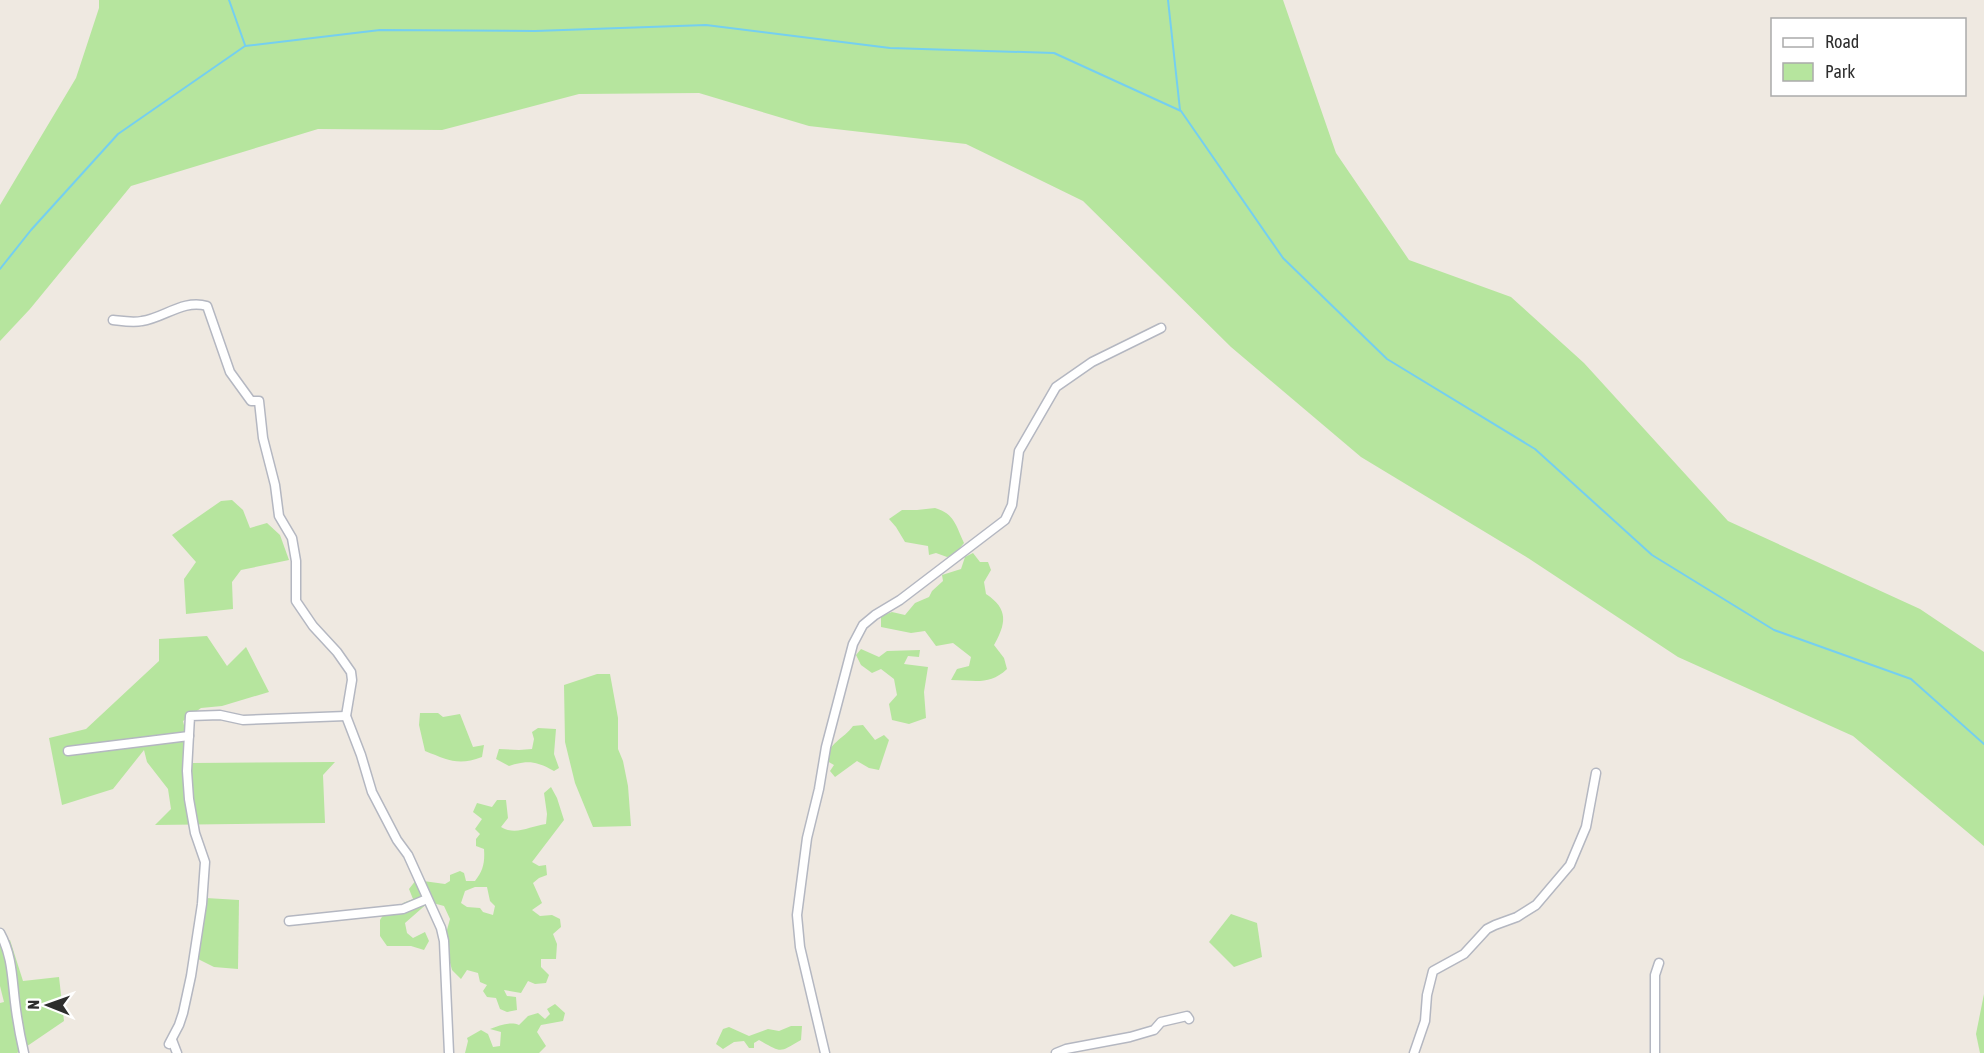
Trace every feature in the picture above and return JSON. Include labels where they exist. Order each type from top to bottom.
[{"type":"street","points":[[113,320],[144,321],[176,308],[194,305],[207,306],[230,372],[251,401],[259,401],[263,438],[275,485],[279,516],[292,538],[296,561],[296,601],[313,626],[337,652],[351,672],[352,680],[346,716],[372,792],[397,840],[408,855],[443,934],[449,1053]]},
{"type":"street","points":[[825,1053],[800,947],[797,915],[807,838],[826,747],[853,644],[863,625],[875,615],[900,600],[1005,520],[1012,505],[1019,451],[1056,387],[1092,363],[1161,328]]},
{"type":"street","points":[[177,1053],[171,1042],[179,1025],[189,985],[203,895],[205,862],[195,833],[189,799],[187,771],[190,716],[220,715],[243,720],[346,716]]},
{"type":"street","points":[[68,751],[189,736]]},
{"type":"street","points":[[1414,1053],[1425,1021],[1432,971],[1464,954],[1478,942],[1487,929],[1517,917],[1536,905],[1570,865],[1586,827],[1596,773]]},
{"type":"street","points":[[289,921],[403,909],[427,899]]},
{"type":"street","points":[[0,933],[11,962],[15,1005],[24,1053]]},
{"type":"street","points":[[1655,1053],[1655,975],[1659,963]]},
{"type":"street","points":[[1056,1053],[1154,1030],[1161,1022],[1187,1016],[1189,1019]]},
{"type":"green space","points":[[99,0],[1283,0],[1336,153],[1409,260],[1511,297],[1584,363],[1728,521],[1920,609],[1984,652],[1984,846],[1853,736],[1678,657],[1528,558],[1361,457],[1231,347],[1083,201],[966,144],[809,126],[699,93],[579,94],[442,130],[318,129],[131,186],[30,309],[0,341],[0,205],[76,78],[99,8]]},
{"type":"green space","points":[[232,500],[243,510],[250,528],[267,523],[280,535],[289,560],[241,570],[232,582],[233,609],[186,614],[184,579],[196,562],[172,535],[221,501]]},
{"type":"green space","points":[[935,508],[951,517],[964,543],[954,555],[947,557],[936,553],[929,555],[928,546],[905,542],[889,519],[902,510]]},
{"type":"green space","points":[[973,553],[980,562],[988,562],[991,570],[984,582],[986,594],[999,605],[1003,617],[1003,624],[994,645],[1004,658],[1007,669],[987,680],[951,680],[957,669],[969,666],[971,657],[953,643],[936,646],[925,631],[911,633],[881,627],[881,616],[892,612],[905,615],[915,603],[929,597],[943,581],[942,575],[961,569],[965,557]]},
{"type":"green space","points":[[207,636],[227,666],[246,647],[269,692],[222,706],[201,708],[183,721],[193,763],[335,762],[323,775],[325,823],[155,825],[171,809],[168,789],[147,762],[144,750],[113,789],[62,805],[49,738],[86,729],[159,661],[159,639]]},
{"type":"green space","points":[[861,649],[879,657],[887,651],[920,650],[919,657],[908,656],[904,664],[928,667],[924,692],[926,718],[909,724],[892,720],[889,704],[897,695],[894,679],[881,669],[872,673],[861,665],[856,655]]},
{"type":"green space","points":[[597,674],[610,674],[618,718],[618,749],[628,786],[631,826],[593,827],[575,783],[565,742],[564,685]]},
{"type":"green space","points":[[420,713],[438,713],[443,717],[460,714],[473,747],[484,745],[482,757],[459,761],[425,751],[419,725]]},
{"type":"green space","points":[[863,725],[875,740],[884,735],[889,740],[879,770],[869,768],[857,761],[835,777],[830,771],[834,765],[827,761],[830,750],[853,726]]},
{"type":"green space","points":[[538,728],[556,729],[554,754],[559,768],[554,771],[532,762],[509,766],[496,759],[499,749],[532,749],[534,739],[532,732]]},
{"type":"green space","points":[[551,787],[564,820],[532,862],[539,866],[546,865],[547,875],[533,883],[542,903],[532,910],[540,916],[552,915],[560,919],[561,927],[553,934],[557,944],[556,959],[541,959],[541,967],[549,975],[546,983],[535,984],[528,981],[521,993],[504,990],[507,996],[516,997],[517,1010],[507,1012],[500,1009],[496,998],[487,997],[483,991],[487,985],[480,982],[478,973],[467,970],[461,979],[452,970],[445,937],[450,919],[444,906],[429,902],[405,923],[407,933],[413,938],[425,932],[429,941],[424,950],[411,946],[387,946],[380,936],[380,920],[385,912],[397,912],[403,903],[413,899],[409,889],[416,880],[445,884],[450,881],[450,875],[460,871],[464,873],[466,881],[475,881],[482,870],[484,858],[484,849],[476,846],[476,839],[480,834],[475,829],[482,819],[473,812],[477,803],[492,807],[497,800],[506,800],[508,818],[501,827],[518,831],[546,824],[544,793]],"holes":[[[475,887],[487,887],[490,901],[495,906],[493,915],[483,912],[480,908],[467,907],[461,903],[465,891]]]},
{"type":"green space","points":[[206,898],[239,900],[238,969],[214,967],[196,958]]},
{"type":"green space","points":[[1231,914],[1257,923],[1262,957],[1234,967],[1209,942]]},
{"type":"green space","points":[[10,940],[23,981],[59,977],[64,1021],[17,1053],[0,1053],[0,1003],[4,1002],[0,986],[0,944]]},
{"type":"green space","points":[[1984,994],[1984,1053],[1980,1053],[1976,1034]]},
{"type":"green space","points":[[555,1004],[565,1013],[563,1021],[541,1025],[537,1032],[546,1046],[539,1053],[465,1053],[467,1038],[481,1030],[488,1034],[493,1047],[500,1046],[501,1032],[490,1029],[508,1024],[519,1025],[528,1016],[538,1013],[545,1019],[550,1014],[547,1009]]},
{"type":"green space","points":[[791,1026],[802,1026],[801,1040],[780,1050],[759,1040],[754,1043],[754,1048],[749,1048],[744,1041],[734,1042],[723,1049],[716,1044],[723,1029],[729,1027],[749,1036],[768,1029],[779,1031]]},
{"type":"waterway","points":[[229,0],[245,45]]},
{"type":"waterway","points":[[1168,0],[1180,110]]},
{"type":"waterway","points":[[0,269],[31,230],[118,134],[245,46],[380,30],[535,31],[706,25],[890,48],[1054,53],[1181,111],[1283,258],[1387,359],[1535,449],[1652,555],[1774,630],[1911,679],[1984,744]]}]
